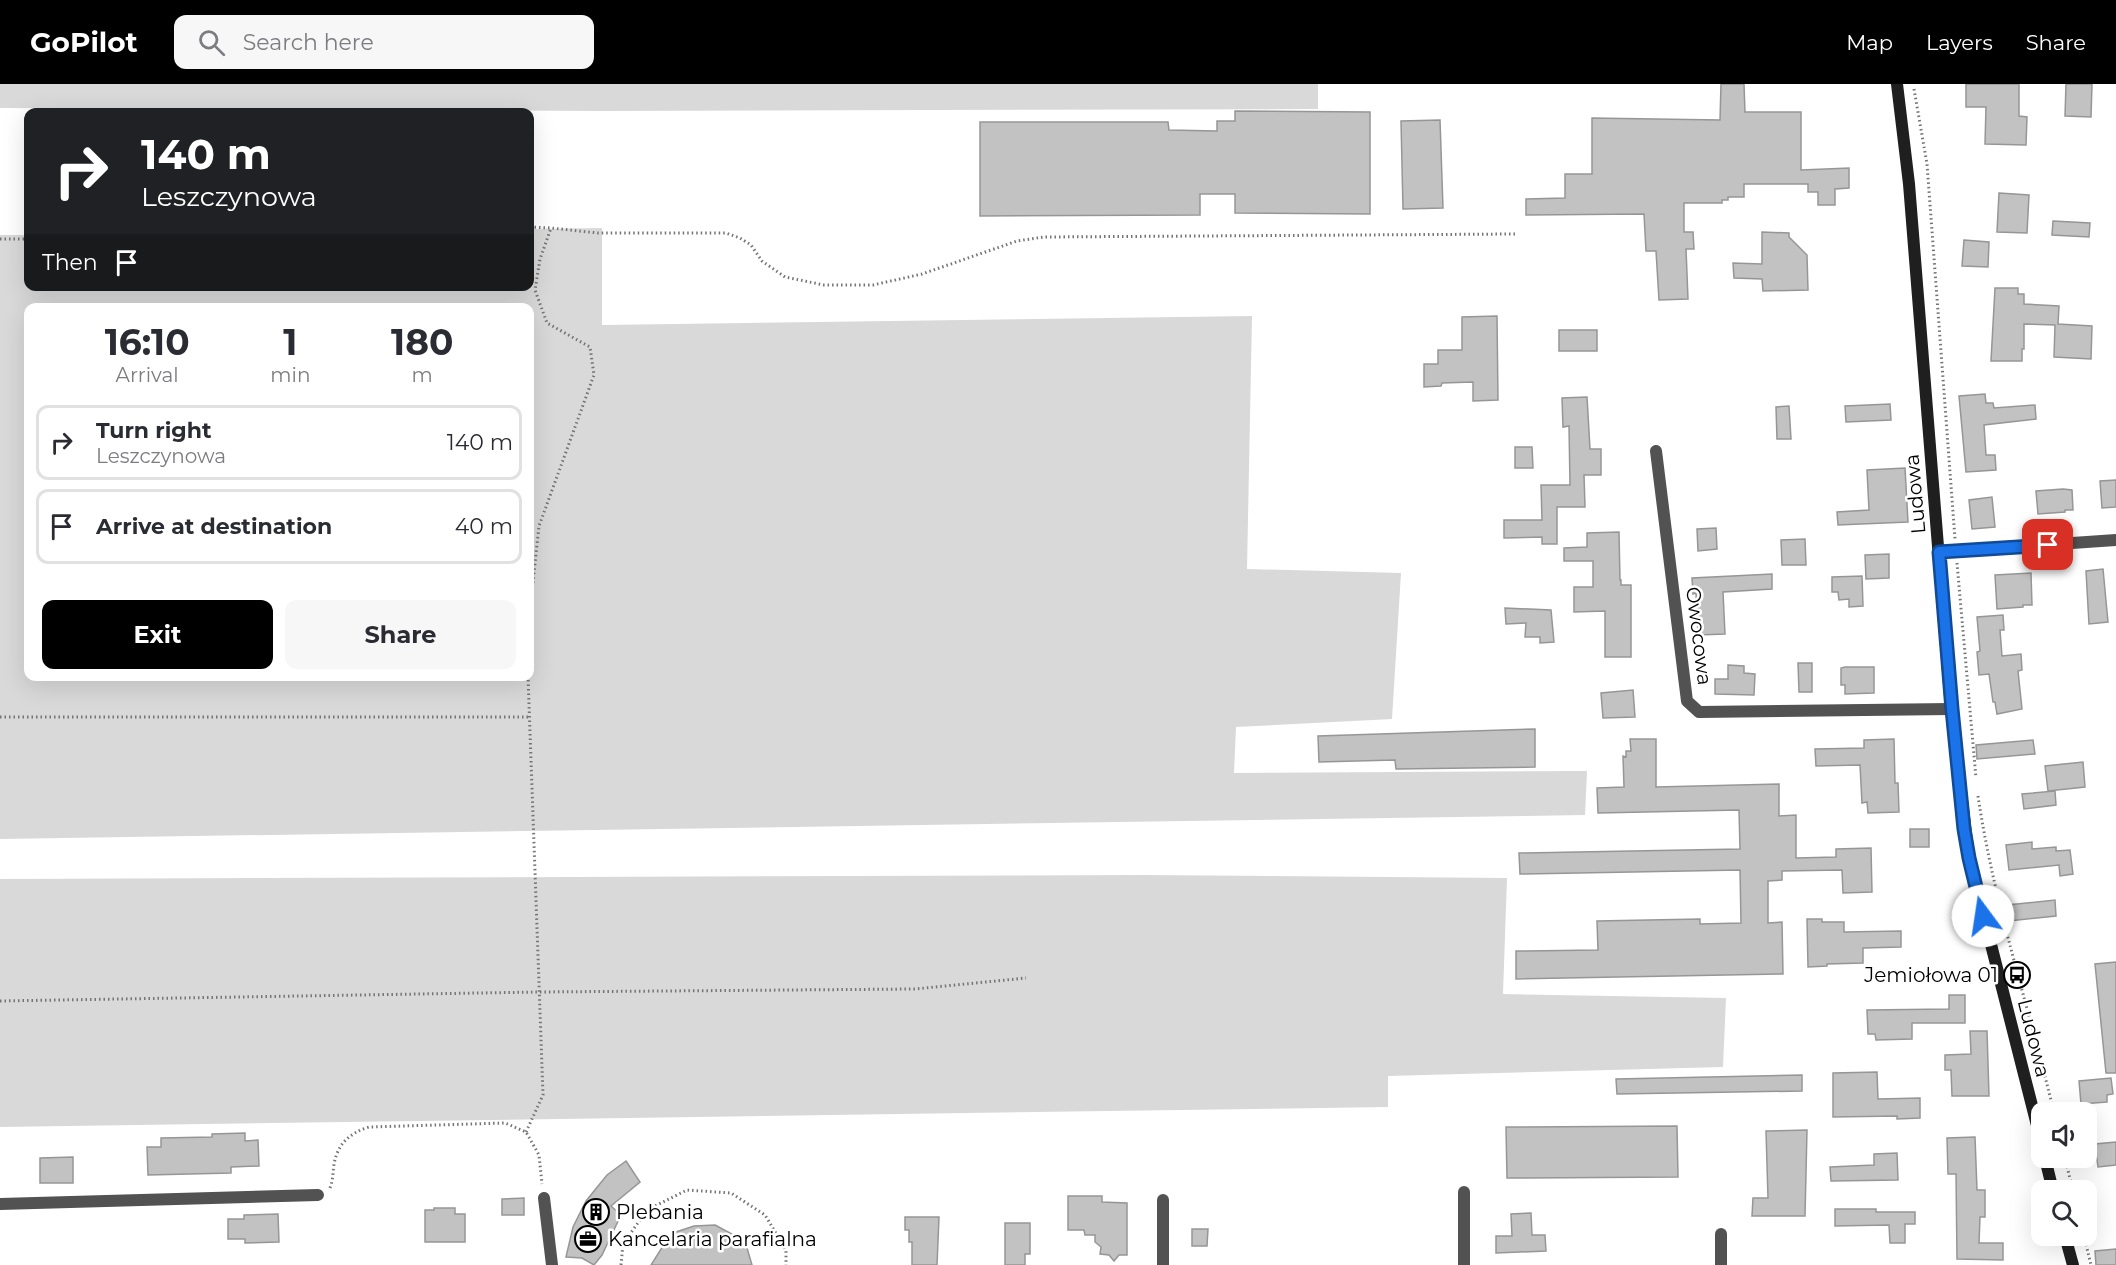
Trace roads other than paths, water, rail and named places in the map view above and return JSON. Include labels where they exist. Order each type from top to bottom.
[{"type":"main road","name":"Ludowa","points":[[1897,84],[1908,174],[1952,709],[1969,858],[2031,1102]]},
{"type":"main road","points":[[2068,1246],[2073,1265]]},
{"type":"street","name":"Owocowa","points":[[1656,451],[1687,702],[1699,712],[1952,709]]},
{"type":"street","points":[[1939,552],[2116,540]]},
{"type":"street","points":[[1464,1192],[1464,1265]]},
{"type":"street","points":[[0,1204],[318,1195]]},
{"type":"street","points":[[544,1198],[552,1265]]},
{"type":"street","points":[[1162,1200],[1163,1265]]},
{"type":"street","points":[[1721,1234],[1721,1265]]},
{"type":"place","name":"Jemiołowa 01","points":[[2017,975]]},
{"type":"place","name":"Plebania","points":[[596,1212]]},
{"type":"place","name":"Kancelaria parafialna","points":[[588,1239]]}]
